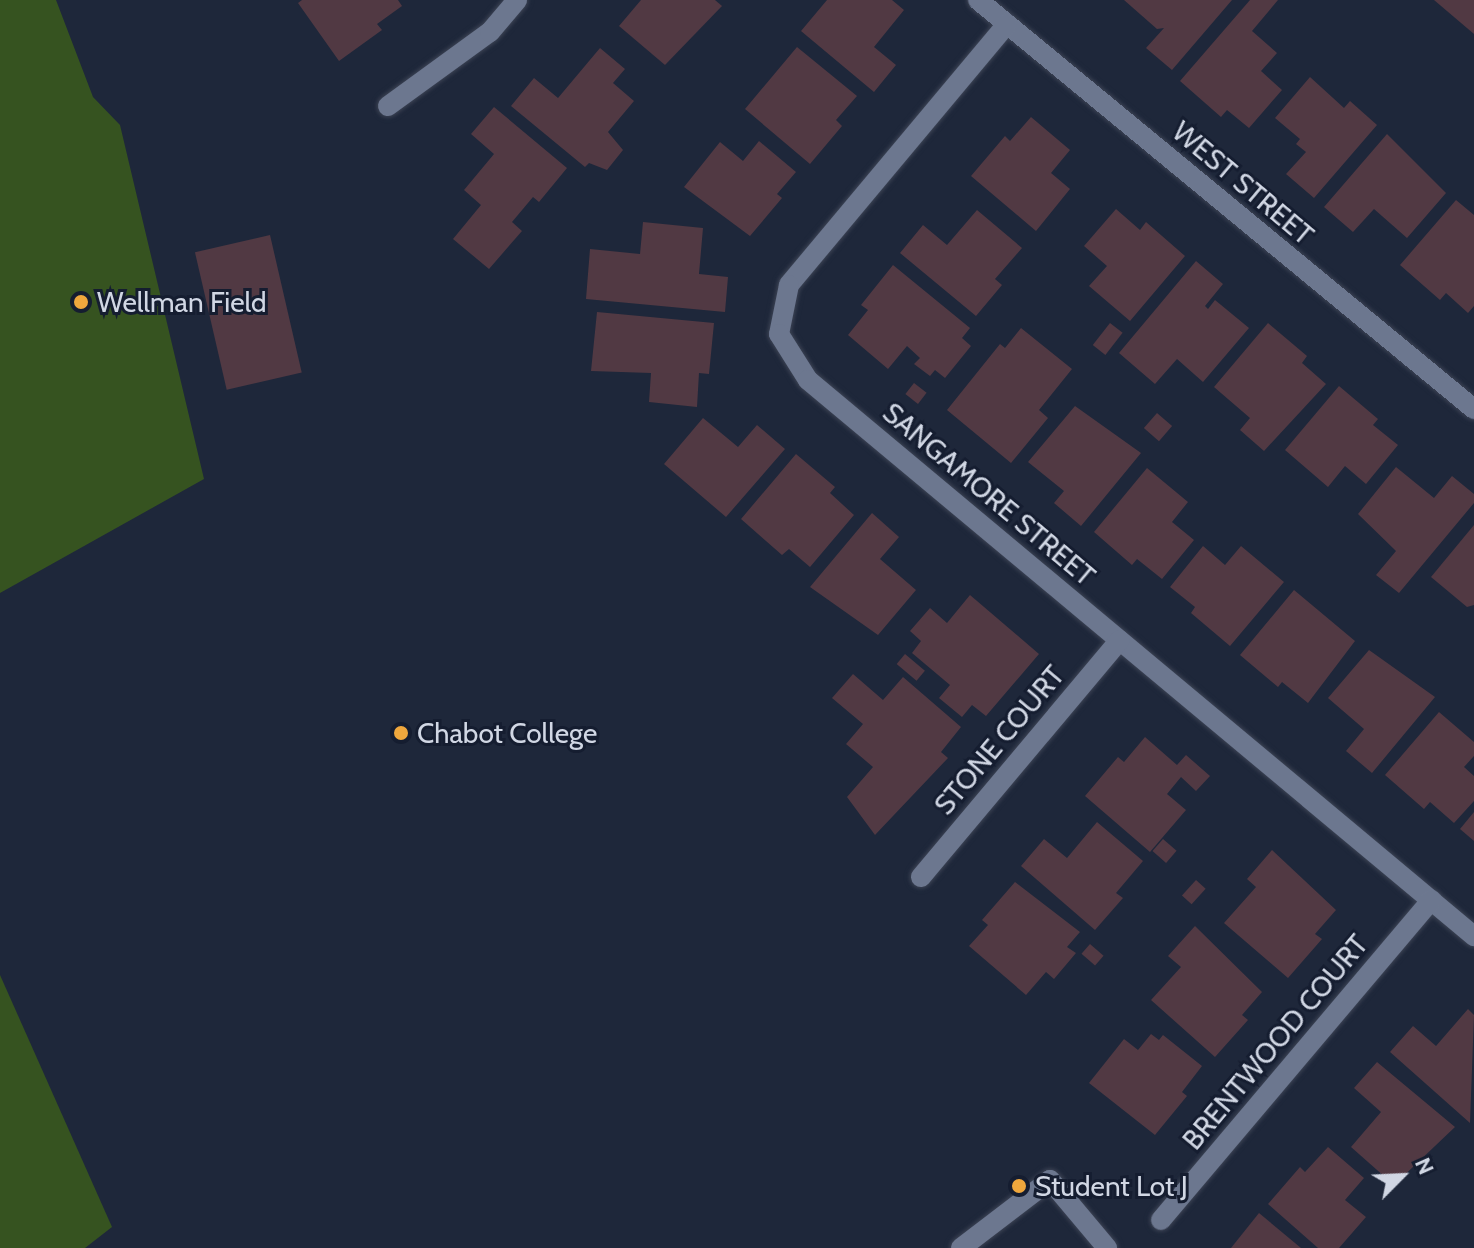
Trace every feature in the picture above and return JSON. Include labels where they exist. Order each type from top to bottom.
[{"type":"street","points":[[388,106],[490,32],[517,0]]},
{"type":"street","name":"WEST STREET","points":[[978,0],[1471,399]]},
{"type":"street","name":"SANGAMORE STREET","points":[[1007,24],[789,285],[779,334],[808,380],[1474,936]]},
{"type":"street","name":"STONE COURT","points":[[921,877],[1120,640]]},
{"type":"street","name":"BRENTWOOD COURT","points":[[1161,1220],[1431,900]]},
{"type":"street","points":[[961,1248],[1050,1180],[1107,1248]]},
{"type":"green space","name":"Wellman Field","points":[[0,0],[56,0],[93,97],[120,125],[204,479],[0,593]]},
{"type":"green space","points":[[0,975],[112,1227],[85,1248],[0,1248]]},
{"type":"building","points":[[302,0],[398,0],[402,6],[377,24],[382,30],[339,61],[298,3]]},
{"type":"building","points":[[641,0],[715,0],[722,6],[665,65],[619,26]]},
{"type":"building","points":[[827,0],[892,0],[904,10],[874,47],[896,65],[874,92],[801,31]]},
{"type":"building","points":[[1124,0],[1232,0],[1172,70],[1146,48],[1164,28],[1157,29]]},
{"type":"building","points":[[1250,0],[1278,0],[1252,31],[1277,53],[1261,71],[1282,90],[1249,128],[1227,110],[1221,117],[1180,81]]},
{"type":"building","points":[[1434,0],[1474,0],[1474,34]]},
{"type":"building","points":[[797,47],[857,96],[836,120],[842,126],[810,164],[745,109]]},
{"type":"building","points":[[600,48],[625,69],[613,83],[634,101],[608,132],[623,150],[607,170],[589,163],[585,167],[511,106],[534,78],[558,98]]},
{"type":"building","points":[[1310,77],[1344,108],[1350,101],[1377,125],[1314,198],[1286,174],[1306,152],[1296,144],[1300,139],[1275,118]]},
{"type":"building","points":[[494,107],[567,168],[539,202],[533,197],[512,222],[522,231],[489,269],[453,239],[481,205],[464,190],[494,154],[471,134]]},
{"type":"building","points":[[1031,117],[1070,150],[1051,173],[1070,189],[1036,231],[971,176],[1005,136],[1010,141]]},
{"type":"building","points":[[1387,134],[1446,193],[1407,238],[1374,209],[1353,232],[1324,207]]},
{"type":"building","points":[[759,141],[796,172],[777,194],[782,198],[750,236],[684,187],[720,142],[743,161]]},
{"type":"building","points":[[1456,200],[1474,215],[1474,306],[1468,313],[1446,293],[1440,300],[1400,265]]},
{"type":"building","points":[[1116,209],[1140,230],[1146,222],[1185,256],[1130,321],[1089,286],[1107,266],[1084,246]]},
{"type":"building","points":[[977,210],[1022,248],[995,279],[1002,285],[976,316],[900,253],[923,225],[947,245]]},
{"type":"building","points":[[643,222],[703,228],[699,274],[728,277],[725,312],[586,299],[590,249],[640,254]]},
{"type":"building","points":[[270,235],[302,372],[227,390],[195,252]]},
{"type":"building","points":[[1196,261],[1223,284],[1205,306],[1208,309],[1215,300],[1249,328],[1203,382],[1177,359],[1155,384],[1119,353]]},
{"type":"building","points":[[893,265],[970,328],[962,338],[971,346],[945,378],[935,370],[930,376],[914,364],[920,358],[907,346],[888,369],[848,335],[868,310],[861,305]]},
{"type":"building","points":[[597,312],[714,323],[709,374],[699,373],[697,407],[649,402],[651,373],[591,371]]},
{"type":"building","points":[[1110,323],[1123,333],[1105,355],[1093,345]]},
{"type":"building","points":[[1268,323],[1307,356],[1302,363],[1326,384],[1264,451],[1240,430],[1250,418],[1214,387]]},
{"type":"building","points":[[1021,328],[1072,369],[1039,410],[1048,418],[1011,463],[947,410],[1000,344],[1005,348]]},
{"type":"building","points":[[914,383],[927,393],[918,404],[905,394]]},
{"type":"building","points":[[1339,386],[1378,419],[1373,425],[1398,445],[1366,484],[1345,466],[1328,487],[1285,450]]},
{"type":"building","points":[[1075,406],[1141,453],[1081,526],[1054,503],[1064,491],[1028,462]]},
{"type":"building","points":[[1157,413],[1172,426],[1159,441],[1144,428]]},
{"type":"building","points":[[703,418],[738,447],[757,425],[785,449],[726,517],[664,464]]},
{"type":"building","points":[[796,454],[835,487],[830,493],[854,515],[810,567],[789,549],[782,555],[741,519]]},
{"type":"building","points":[[1396,467],[1434,498],[1452,476],[1474,494],[1474,503],[1399,593],[1376,575],[1396,551],[1358,514]]},
{"type":"building","points":[[1147,468],[1188,502],[1172,522],[1194,540],[1162,579],[1137,559],[1132,565],[1094,532]]},
{"type":"building","points":[[872,513],[899,537],[880,559],[916,590],[878,635],[810,587]]},
{"type":"building","points":[[1474,525],[1474,605],[1467,607],[1431,577]]},
{"type":"building","points":[[1203,546],[1225,565],[1241,546],[1284,582],[1230,646],[1191,613],[1195,607],[1170,587]]},
{"type":"building","points":[[1294,590],[1355,641],[1308,703],[1282,682],[1278,687],[1240,655]]},
{"type":"building","points":[[970,595],[1039,654],[986,716],[972,705],[962,717],[939,698],[950,685],[912,653],[921,641],[910,631],[930,608],[947,623]]},
{"type":"building","points":[[1369,650],[1435,697],[1372,773],[1346,751],[1364,729],[1328,698]]},
{"type":"building","points":[[905,654],[925,671],[917,681],[897,664]]},
{"type":"building","points":[[853,674],[883,700],[903,677],[961,727],[941,752],[948,758],[875,835],[847,797],[873,767],[846,744],[863,724],[832,698]]},
{"type":"building","points":[[1439,712],[1474,742],[1474,756],[1464,767],[1474,776],[1474,801],[1454,823],[1430,802],[1424,809],[1385,775]]},
{"type":"building","points":[[1145,737],[1177,765],[1186,755],[1210,776],[1196,791],[1181,777],[1167,794],[1186,810],[1150,852],[1085,796],[1118,757],[1124,762]]},
{"type":"building","points":[[1474,812],[1474,841],[1460,829]]},
{"type":"building","points":[[1097,822],[1143,861],[1116,893],[1123,898],[1095,930],[1021,866],[1044,839],[1067,858]]},
{"type":"building","points":[[1163,839],[1177,851],[1166,863],[1153,851]]},
{"type":"building","points":[[1272,850],[1336,910],[1315,934],[1322,939],[1288,978],[1224,923],[1256,887],[1247,879]]},
{"type":"building","points":[[1196,880],[1206,889],[1192,904],[1182,896]]},
{"type":"building","points":[[1015,882],[1080,932],[1067,947],[1076,953],[1054,979],[1046,972],[1026,995],[969,946],[988,925],[982,920]]},
{"type":"building","points":[[1195,926],[1262,992],[1242,1015],[1248,1020],[1215,1057],[1151,1000],[1181,967],[1168,956]]},
{"type":"building","points":[[1090,944],[1104,956],[1095,966],[1081,954]]},
{"type":"building","points":[[1468,1009],[1474,1015],[1470,1123],[1390,1052],[1413,1026],[1436,1046]]},
{"type":"building","points":[[1151,1034],[1159,1040],[1163,1035],[1202,1066],[1182,1092],[1187,1096],[1155,1135],[1089,1083],[1124,1039],[1138,1050]]},
{"type":"building","points":[[1377,1062],[1455,1127],[1394,1185],[1351,1147],[1381,1112],[1354,1088]]},
{"type":"building","points":[[1328,1147],[1364,1178],[1345,1200],[1366,1217],[1339,1248],[1318,1248],[1268,1204],[1300,1167],[1305,1172]]},
{"type":"building","points":[[1259,1213],[1301,1248],[1231,1248]]},
{"type":"place","name":"Wellman Field","points":[[81,302]]},
{"type":"place","name":"Chabot College","points":[[401,733]]},
{"type":"place","name":"Student Lot J","points":[[1019,1186]]}]
